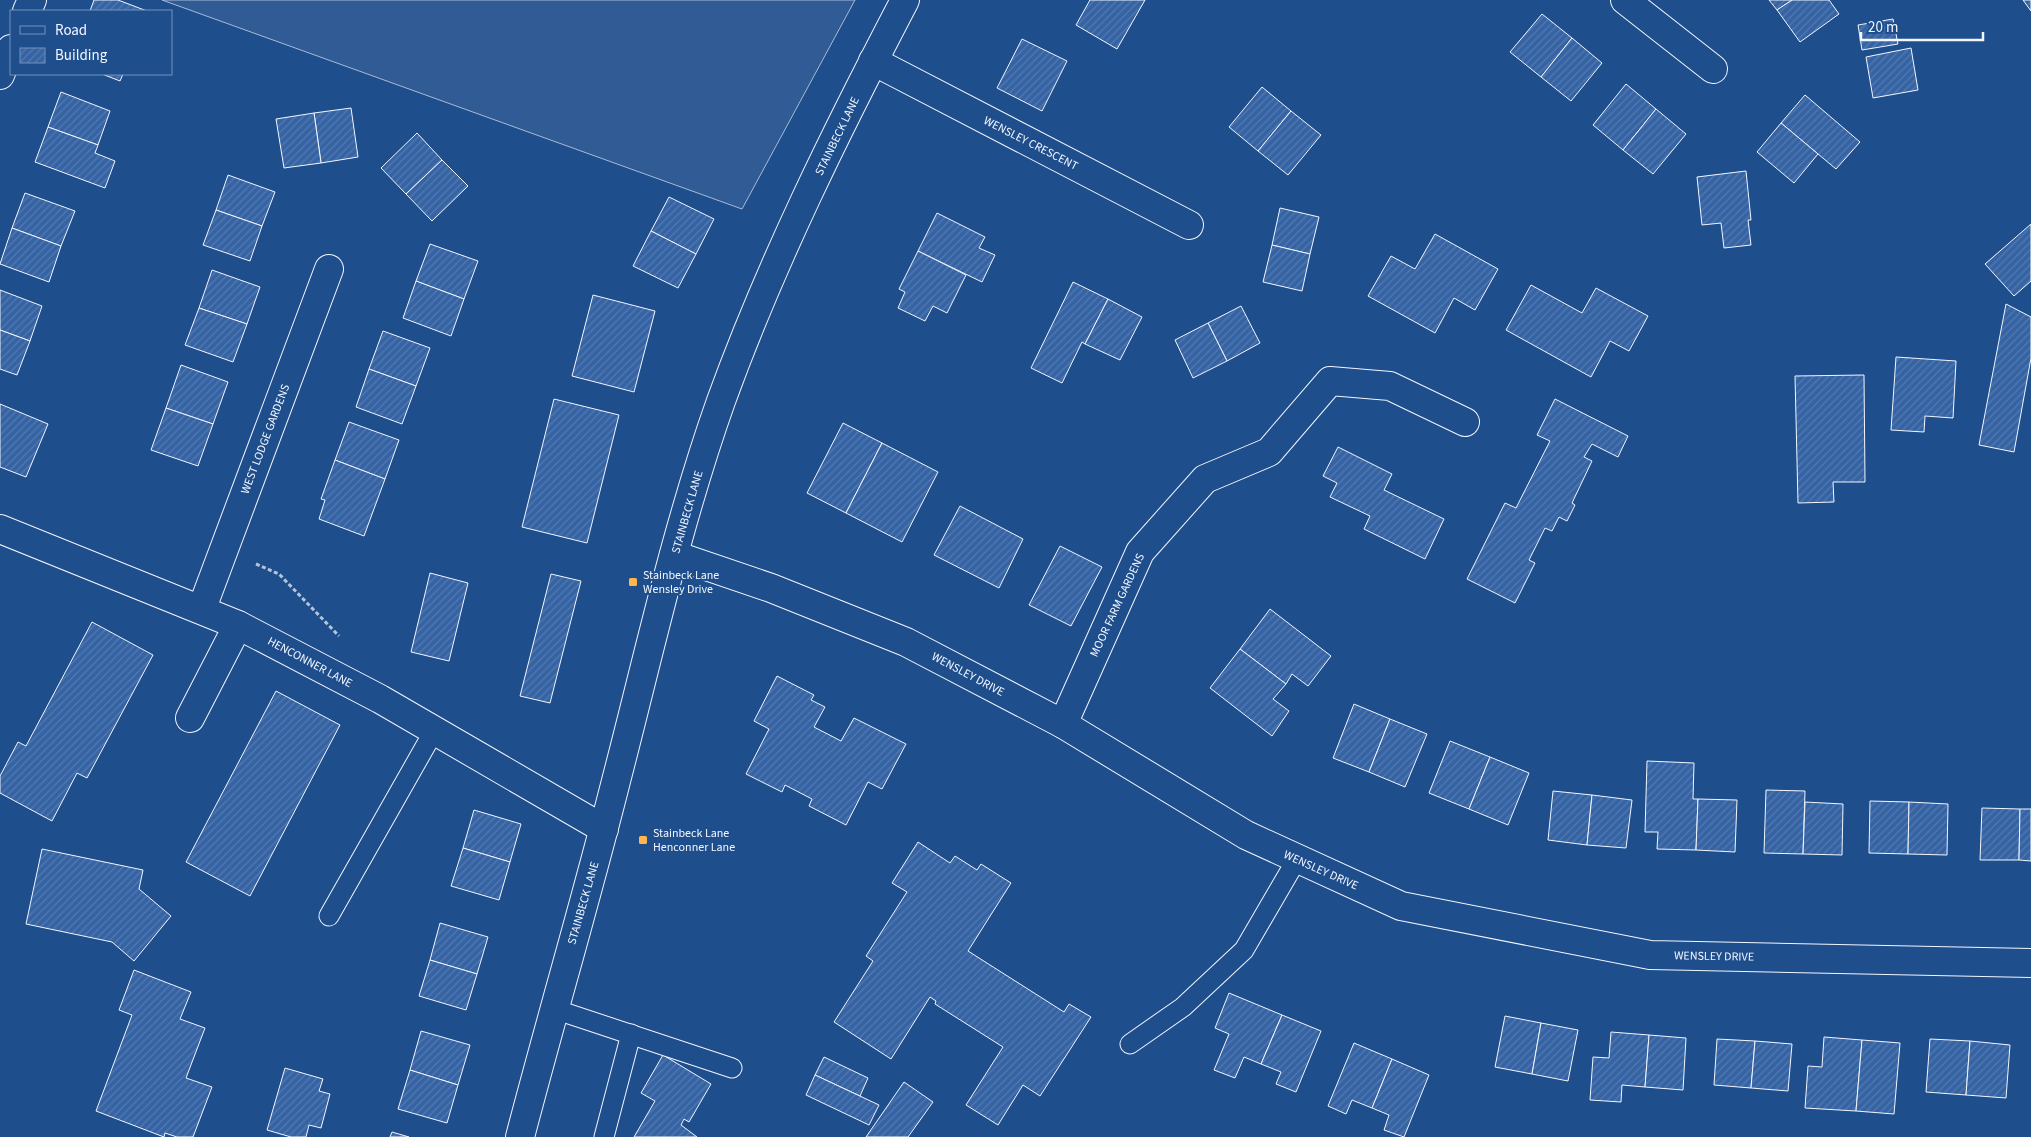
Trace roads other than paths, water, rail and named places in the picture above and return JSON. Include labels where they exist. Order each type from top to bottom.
[{"type":"street","name":"STAINBECK LANE","points":[[520,1137],[604,829],[674,555],[718,412],[750,324],[797,217],[905,0]]},
{"type":"street","points":[[1625,0],[1713,69]]},
{"type":"street","points":[[0,75],[10,51]]},
{"type":"street","name":"WENSLEY CRESCENT","points":[[873,61],[1189,224]]},
{"type":"street","name":"WEST LODGE GARDENS","points":[[202,608],[329,270]]},
{"type":"street","name":"MOOR FARM GARDENS","points":[[1063,724],[1140,552],[1205,480],[1269,452],[1330,381],[1390,386],[1465,422]]},
{"type":"street","name":"HENCONNER LANE","points":[[0,529],[202,608],[238,625],[380,699],[604,829]]},
{"type":"street","name":"WENSLEY DRIVE","points":[[674,555],[771,588],[906,642],[1063,724],[1246,835],[1401,906],[1650,955],[2031,963]]},
{"type":"street","points":[[190,718],[238,625]]},
{"type":"lane","points":[[329,916],[434,730]]},
{"type":"lane","points":[[1130,1044],[1183,1007],[1244,950],[1297,859]]},
{"type":"lane","points":[[554,1008],[732,1068]]},
{"type":"lane","points":[[604,1137],[632,1034]]},
{"type":"place","name":"Stainbeck Lane Wensley Drive","points":[[633,582]]},
{"type":"place","name":"Stainbeck Lane Henconner Lane","points":[[643,840]]}]
